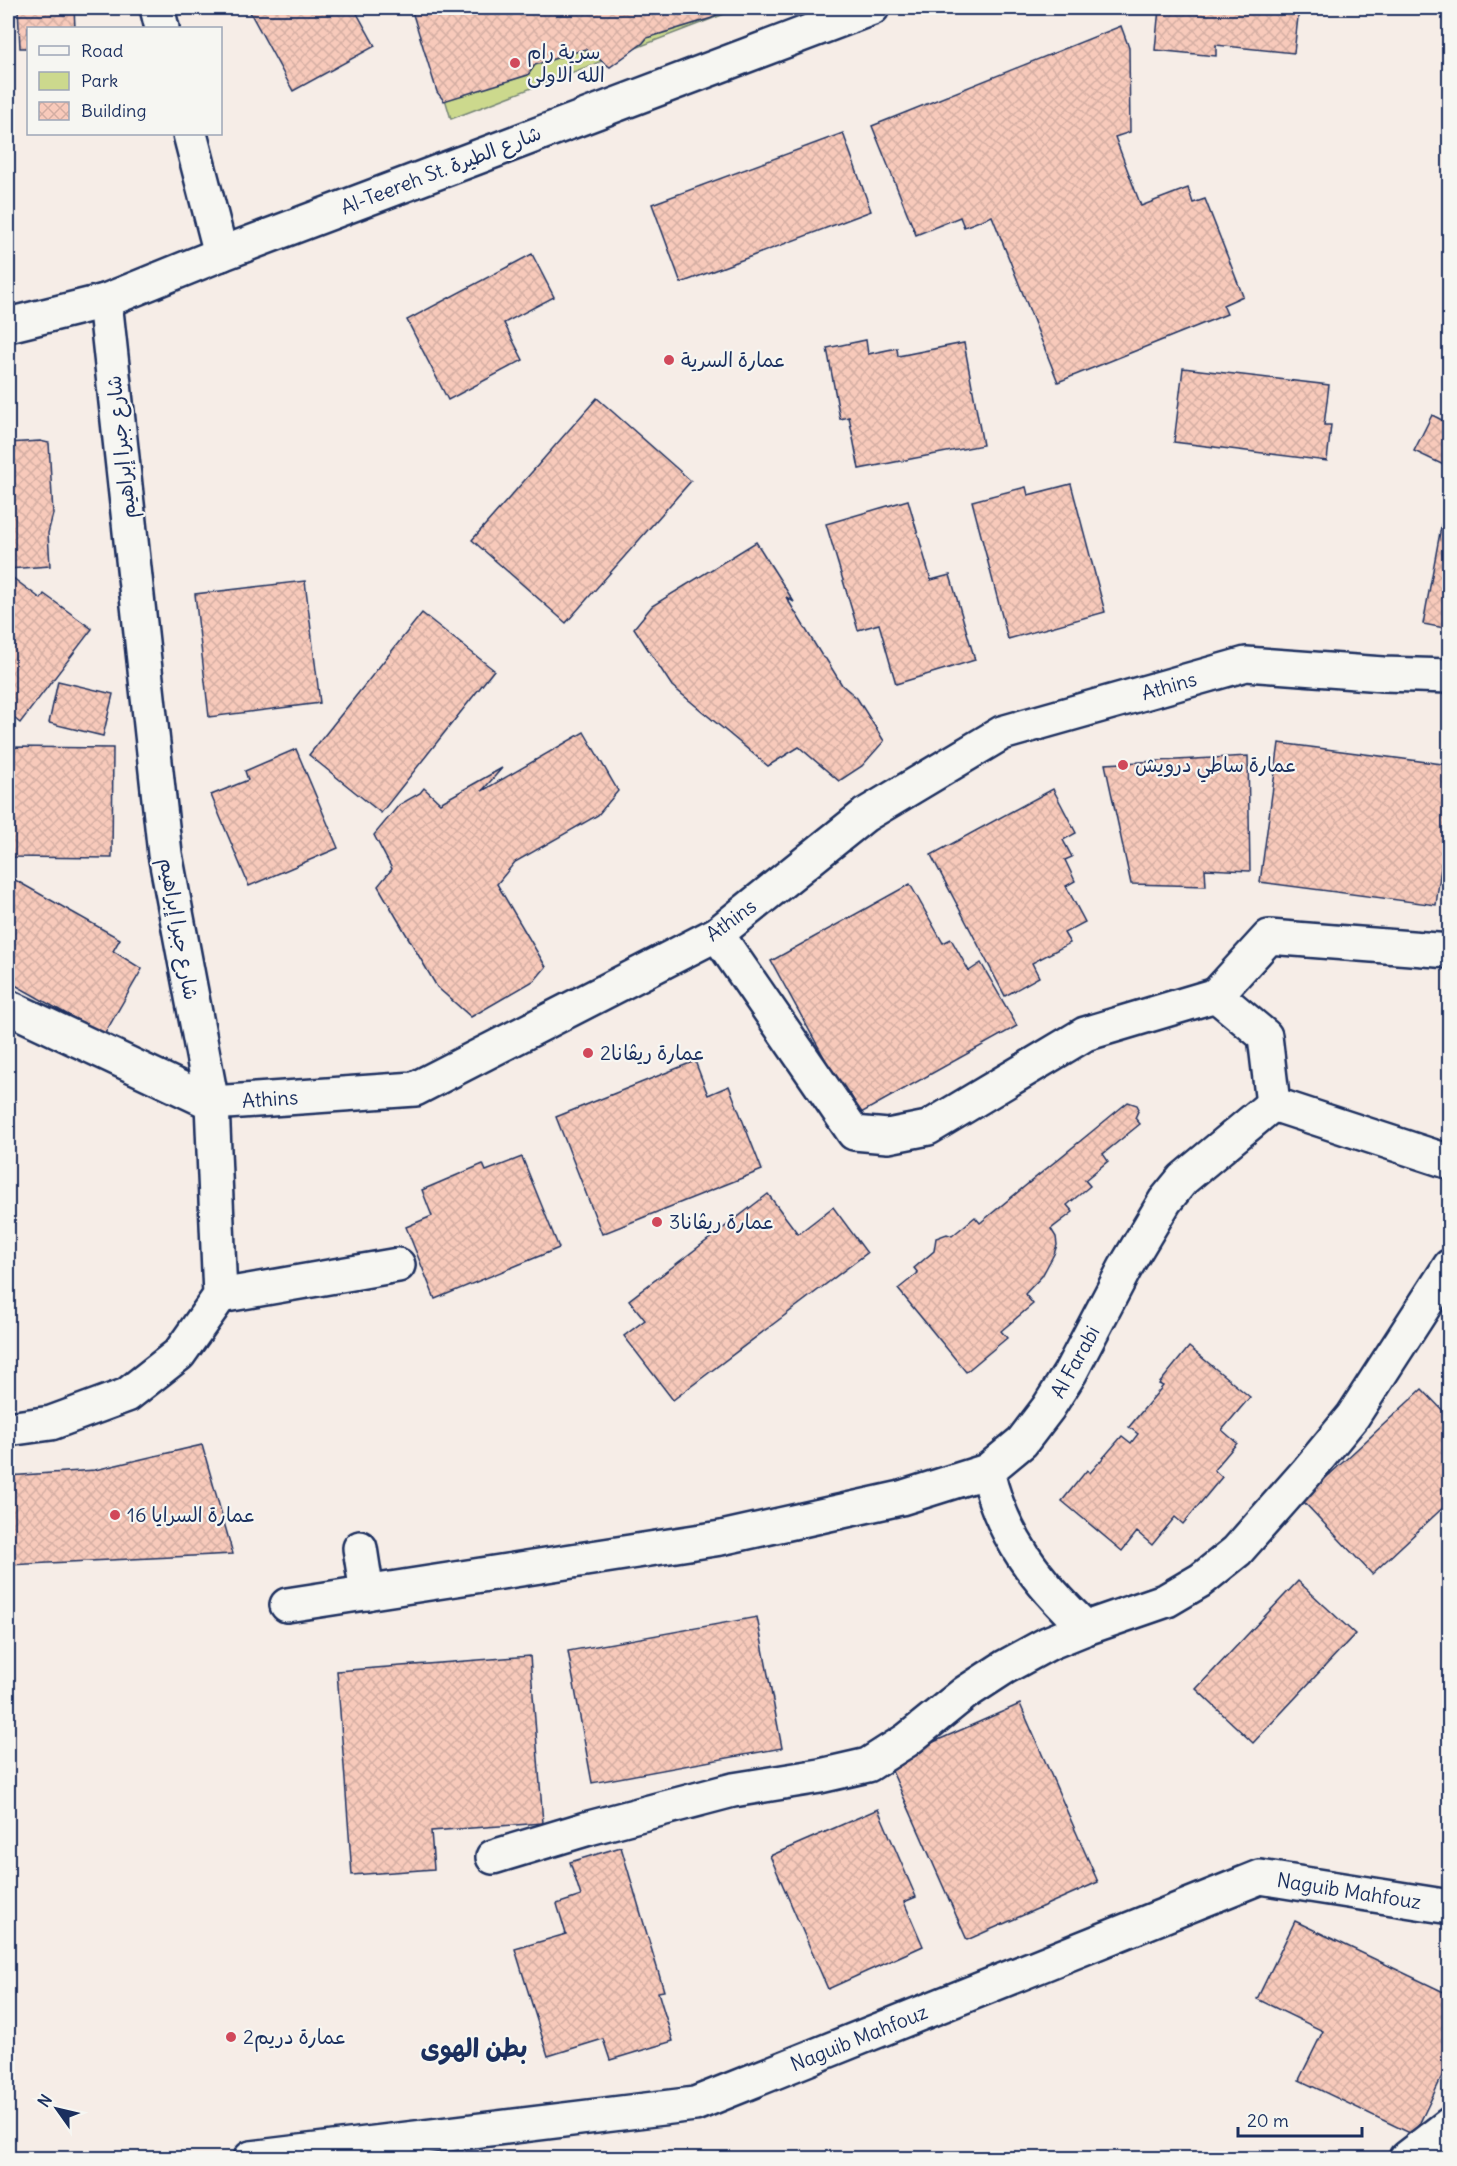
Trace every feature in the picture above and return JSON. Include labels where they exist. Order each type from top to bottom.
[{"type":"street","points":[[157,8],[162,27]]},
{"type":"street","name":"Al-Teereh St. شارع الطيرة","points":[[8,325],[105,301],[221,254],[872,8]]},
{"type":"street","points":[[190,135],[221,254]]},
{"type":"street","name":"شارع جبرا إبراهيم","points":[[105,301],[165,854],[212,1103],[220,1296]]},
{"type":"street","name":"Athins","points":[[8,1007],[212,1103],[415,1089],[717,934],[865,815],[1002,733],[1246,664],[1383,674],[1449,676]]},
{"type":"street","points":[[717,934],[854,1133],[888,1137],[928,1128],[1084,1034],[1216,995],[1269,937],[1449,951]]},
{"type":"street","points":[[1216,995],[1265,1036],[1273,1104],[1449,1162]]},
{"type":"street","name":"Al Farabi","points":[[987,1471],[1022,1442],[1048,1408],[1070,1373],[1125,1268],[1165,1201],[1183,1179],[1273,1104]]},
{"type":"street","points":[[8,1430],[51,1423],[127,1395],[180,1354],[220,1296],[398,1265]]},
{"type":"street","points":[[493,1857],[589,1828],[733,1790],[831,1774],[868,1765],[907,1740],[965,1693],[1005,1668],[1049,1644],[1086,1628],[1167,1600],[1201,1580],[1237,1551],[1353,1416],[1449,1266]]},
{"type":"street","points":[[286,1605],[721,1538],[901,1497],[987,1471],[1002,1517],[1016,1547],[1032,1572],[1058,1602],[1086,1628]]},
{"type":"street","points":[[360,1548],[367,1593]]},
{"type":"street","name":"Naguib Mahfouz","points":[[251,2158],[695,2104],[1260,1876],[1449,1907]]},
{"type":"street","points":[[1407,2158],[1449,2124]]},
{"type":"green space","name":"سرية رام الله الاولى","points":[[418,8],[740,8],[451,119]]},
{"type":"building","points":[[18,8],[74,8],[75,27],[27,27],[27,48],[20,48]]},
{"type":"building","points":[[258,8],[354,8],[375,46],[293,91],[250,12]]},
{"type":"building","name":"سرية رام الله الاولى","points":[[411,8],[720,8],[722,11],[712,18],[647,38],[610,67],[585,49],[535,65],[528,75],[444,101],[437,92]]},
{"type":"building","points":[[1159,8],[1299,8],[1294,53],[1216,45],[1216,56],[1155,50]]},
{"type":"building","points":[[1121,26],[1129,48],[1130,132],[1115,137],[1141,206],[1188,188],[1193,203],[1205,199],[1243,296],[1223,305],[1227,314],[1058,382],[992,216],[964,227],[960,217],[916,235],[872,126]]},
{"type":"building","points":[[843,133],[871,211],[681,283],[652,204]]},
{"type":"building","points":[[532,254],[554,297],[504,323],[523,360],[448,400],[407,320]]},
{"type":"building","points":[[866,340],[868,354],[897,348],[898,356],[964,343],[983,445],[859,469],[849,417],[840,419],[827,348]]},
{"type":"building","points":[[1183,368],[1329,385],[1324,425],[1331,425],[1327,461],[1174,442]]},
{"type":"building","points":[[597,398],[691,481],[566,623],[472,540]]},
{"type":"building","points":[[1432,415],[1450,424],[1450,468],[1414,451]]},
{"type":"building","points":[[40,441],[49,443],[53,514],[48,533],[50,566],[8,569],[8,443]]},
{"type":"building","points":[[1071,484],[1105,612],[1008,639],[972,501],[1026,487],[1028,495]]},
{"type":"building","points":[[908,500],[931,580],[950,575],[975,660],[896,684],[879,624],[858,630],[826,524]]},
{"type":"building","points":[[1443,516],[1450,517],[1450,629],[1423,624]]},
{"type":"building","points":[[756,542],[794,602],[786,597],[822,656],[842,685],[857,698],[884,741],[862,766],[839,781],[799,747],[768,766],[672,686],[634,628],[652,606]]},
{"type":"building","points":[[9,575],[41,599],[44,594],[92,629],[20,723],[8,713]]},
{"type":"building","points":[[305,581],[320,703],[209,717],[195,594]]},
{"type":"building","points":[[422,613],[494,670],[381,813],[309,755]]},
{"type":"building","points":[[58,681],[113,694],[103,736],[49,723]]},
{"type":"building","points":[[584,732],[618,791],[598,815],[515,862],[497,884],[546,967],[535,980],[471,1017],[437,987],[378,886],[392,869],[374,835],[399,805],[420,793],[424,788],[440,803],[502,768],[482,791]]},
{"type":"building","points":[[1279,743],[1450,765],[1450,799],[1436,905],[1260,882]]},
{"type":"building","points":[[8,747],[113,748],[112,858],[8,857]]},
{"type":"building","points":[[296,749],[338,848],[249,886],[211,795],[248,780],[245,771]]},
{"type":"building","points":[[1248,756],[1250,871],[1205,869],[1206,886],[1131,884],[1105,764]]},
{"type":"building","points":[[1053,789],[1076,833],[1063,840],[1072,857],[1065,860],[1075,881],[1066,886],[1085,922],[1064,933],[1070,943],[1032,963],[1039,977],[1005,996],[931,855]]},
{"type":"building","points":[[8,876],[120,939],[113,951],[142,969],[104,1035],[8,981]]},
{"type":"building","points":[[910,884],[943,943],[951,939],[969,971],[981,963],[1017,1026],[861,1113],[850,1094],[846,1097],[771,961]]},
{"type":"building","points":[[695,1061],[708,1095],[729,1086],[762,1170],[602,1234],[556,1117]]},
{"type":"building","points":[[1128,1102],[1137,1105],[1139,1109],[1135,1118],[1140,1124],[1103,1154],[1108,1161],[1085,1180],[1090,1186],[1067,1205],[1073,1212],[1051,1229],[1056,1237],[1057,1245],[1054,1254],[1042,1276],[1025,1294],[1033,1304],[1001,1331],[1007,1338],[966,1372],[898,1289],[918,1273],[914,1268],[934,1251],[936,1238],[947,1234],[952,1236],[975,1217],[980,1223]]},
{"type":"building","points":[[522,1157],[559,1248],[435,1299],[406,1227],[432,1216],[422,1190],[483,1164],[486,1171]]},
{"type":"building","points":[[768,1194],[798,1234],[833,1207],[867,1253],[673,1400],[624,1336],[645,1320],[629,1300]]},
{"type":"building","points":[[1189,1347],[1250,1397],[1222,1430],[1237,1443],[1214,1470],[1222,1477],[1183,1524],[1175,1517],[1152,1545],[1137,1532],[1122,1551],[1062,1501],[1087,1470],[1090,1473],[1122,1436],[1131,1443],[1138,1434],[1129,1427],[1163,1386],[1159,1384]]},
{"type":"building","points":[[1422,1389],[1450,1418],[1450,1501],[1372,1574],[1302,1500]]},
{"type":"building","name":"عمارة السرايا 16","points":[[202,1445],[233,1554],[8,1565],[8,1476],[95,1470]]},
{"type":"building","points":[[1298,1581],[1355,1634],[1253,1743],[1196,1689]]},
{"type":"building","points":[[757,1617],[782,1748],[592,1783],[568,1651]]},
{"type":"building","points":[[530,1656],[543,1823],[431,1831],[434,1869],[352,1875],[337,1671]]},
{"type":"building","points":[[1020,1704],[1098,1882],[967,1940],[888,1762]]},
{"type":"building","points":[[878,1809],[916,1897],[904,1902],[923,1946],[828,1989],[770,1856]]},
{"type":"building","points":[[621,1847],[664,1991],[658,1992],[673,2041],[610,2060],[603,2039],[548,2056],[515,1949],[566,1934],[557,1904],[581,1896],[570,1862]]},
{"type":"building","points":[[1295,1921],[1450,1995],[1450,2060],[1414,2135],[1299,2080],[1323,2031],[1257,1999]]},
{"type":"building","points":[[778,2154],[778,2158],[713,2158]]},
{"type":"place","name":"سرية رام الله الاولى","points":[[515,63]]},
{"type":"place","name":"عمارة السرية","points":[[669,360]]},
{"type":"place","name":"عمارة ساطي درويش","points":[[1123,765]]},
{"type":"place","name":"عمارة ريڤانا2","points":[[588,1053]]},
{"type":"place","name":"عمارة ريڤانا3","points":[[657,1222]]},
{"type":"place","name":"عمارة السرايا 16","points":[[115,1515]]},
{"type":"place","name":"عمارة دريم2","points":[[231,2037]]},
{"type":"district","name":"بطن الهوى","points":[[474,2048]]}]
